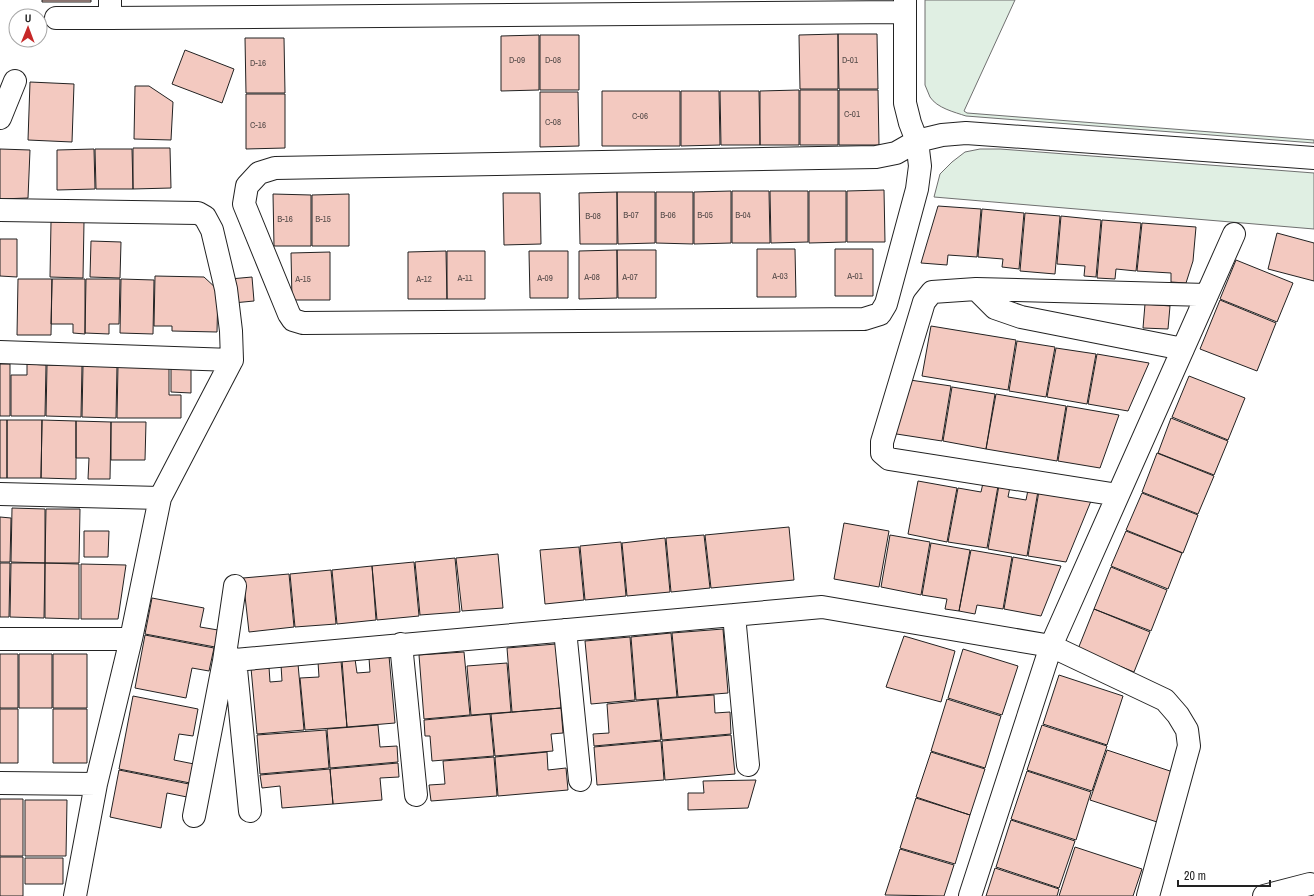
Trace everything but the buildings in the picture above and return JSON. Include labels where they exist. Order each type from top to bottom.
[{"type":"street","points":[[56,18],[110,9],[905,6],[905,103],[910,123],[917,141],[920,166],[917,189],[886,304],[880,314],[864,319],[303,323],[293,320],[289,314],[244,204],[247,186],[259,173],[275,168],[876,157],[896,153],[917,141],[942,135],[966,133],[1314,158]]},
{"type":"street","points":[[0,118],[14,81]]},
{"type":"street","points":[[0,210],[198,212],[205,217],[212,230],[226,289],[231,331],[232,360],[160,498],[131,639],[96,784],[75,896]]},
{"type":"street","points":[[970,896],[1051,646],[1234,234]]},
{"type":"street","points":[[1118,495],[889,459],[882,453],[882,442],[924,302],[932,292],[976,289],[1207,295]]},
{"type":"street","points":[[976,289],[995,308],[1021,317],[1183,349]]},
{"type":"street","points":[[0,352],[232,360]]},
{"type":"street","points":[[0,494],[160,498]]},
{"type":"street","points":[[194,816],[230,660],[235,586]]},
{"type":"street","points":[[230,660],[822,606],[1051,646],[1165,700],[1178,714],[1187,730],[1188,746],[1148,896]]},
{"type":"street","points":[[734,615],[748,765]]},
{"type":"street","points":[[566,630],[580,780]]},
{"type":"street","points":[[0,639],[131,639]]},
{"type":"street","points":[[401,644],[416,795]]},
{"type":"street","points":[[230,660],[250,811]]},
{"type":"street","points":[[0,783],[96,784]]},
{"type":"street","points":[[1264,896],[1310,884]]},
{"type":"green space","points":[[925,0],[1015,0],[964,111],[967,113],[1314,140],[1314,143],[966,116],[951,111],[941,107],[933,101],[925,85]]},
{"type":"green space","points":[[980,149],[1000,149],[1314,173],[1314,229],[934,197],[940,174],[965,152]]}]
